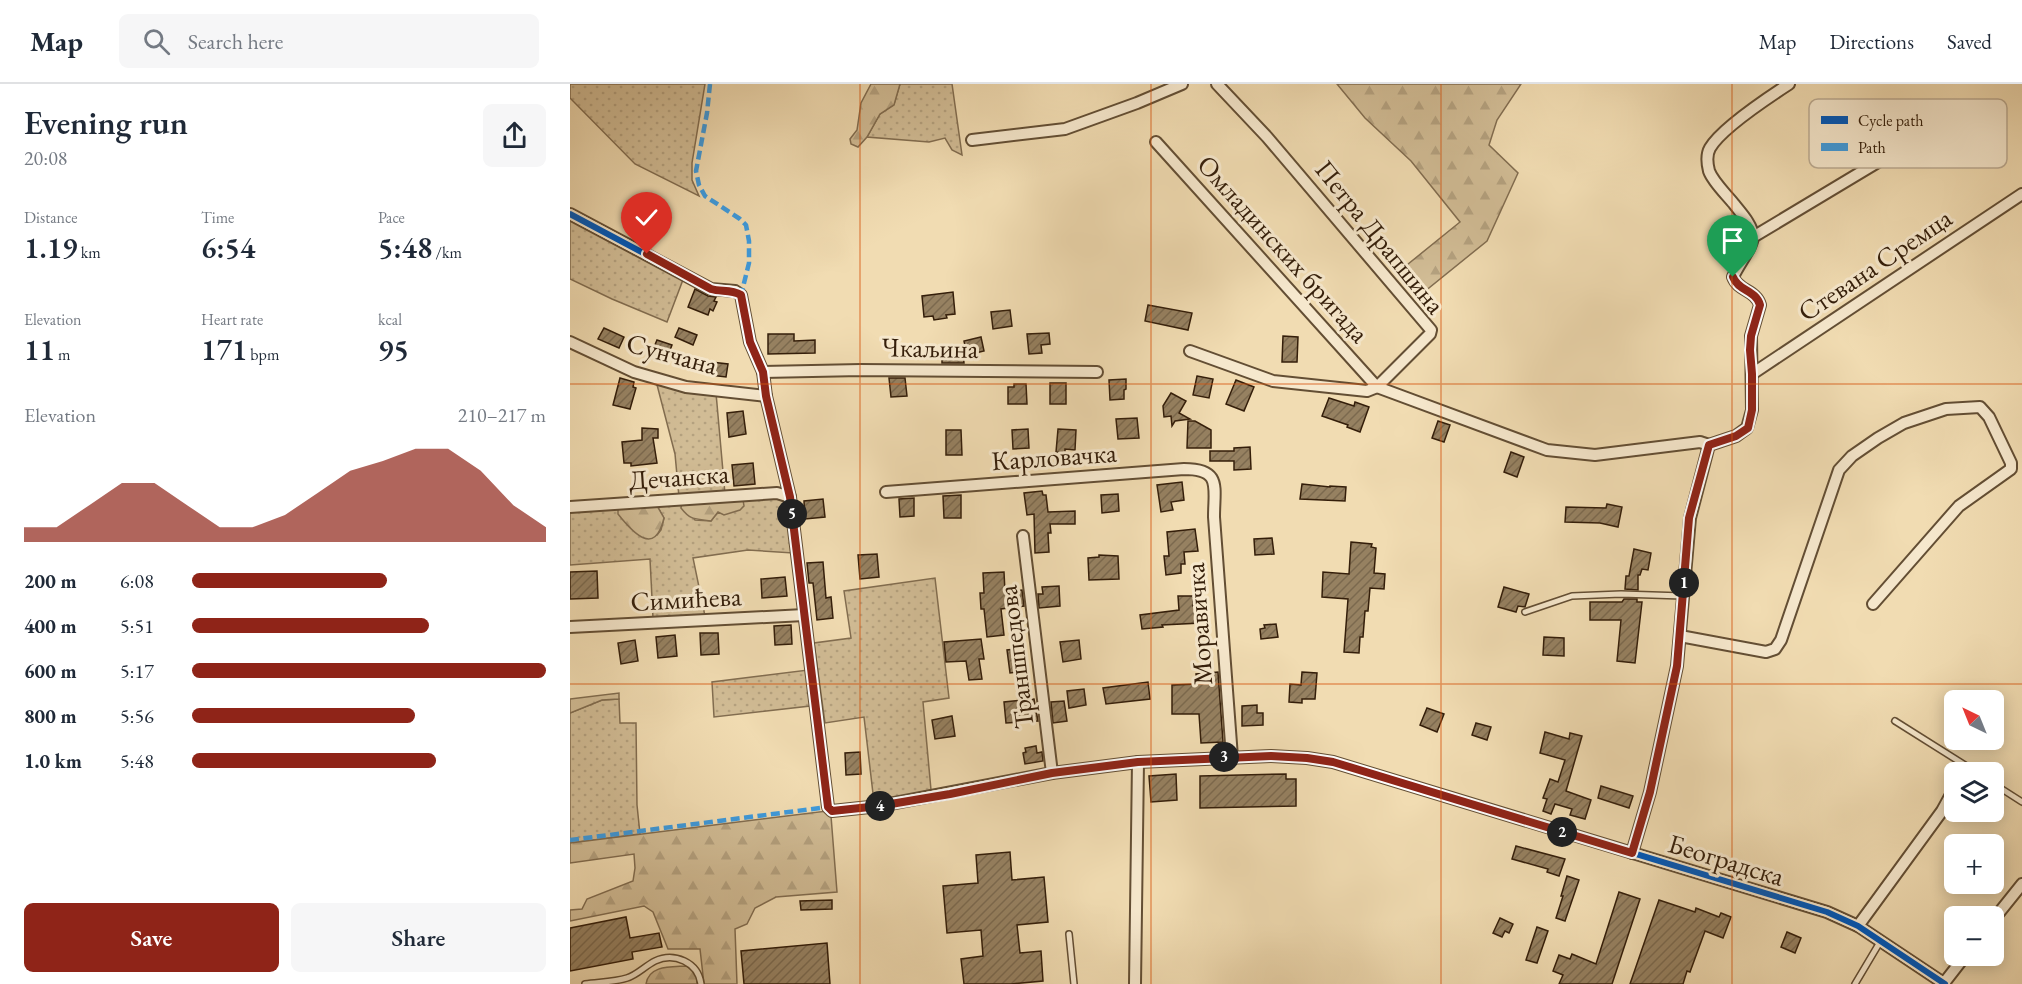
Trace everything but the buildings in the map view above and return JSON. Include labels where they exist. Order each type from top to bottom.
[{"type":"street","points":[[972,140],[1065,129],[1182,84]]},
{"type":"street","name":"Петра Драпшина","points":[[1217,84],[1267,136],[1431,330],[1430,334],[1377,387]]},
{"type":"street","points":[[1789,84],[1746,114],[1723,134],[1710,148],[1707,159],[1709,173],[1744,218],[1753,237],[1868,168]]},
{"type":"street","name":"Омладинских бригада","points":[[1156,142],[1377,387]]},
{"type":"street","name":"Стевана Сремца","points":[[1752,374],[2022,195]]},
{"type":"street","points":[[570,214],[711,289],[730,290],[741,295],[750,342],[763,372],[766,396],[790,497],[804,615]]},
{"type":"street","name":"Стевана Сремца","points":[[1709,445],[1736,436],[1748,428],[1752,410],[1751,336],[1760,305],[1755,295],[1736,284],[1733,277],[1753,237]]},
{"type":"street","name":"Сунчана","points":[[570,342],[634,372],[686,387],[766,396]]},
{"type":"street","points":[[1190,351],[1273,381],[1357,391],[1367,391],[1377,387],[1547,450],[1595,455],[1700,442],[1709,445],[1689,518],[1677,666],[1650,792],[1632,853]]},
{"type":"street","name":"Чкаљина","points":[[763,372],[861,370],[1097,372]]},
{"type":"street","points":[[1680,636],[1766,652],[1775,650],[1781,640],[1839,470],[1852,456],[1904,423],[1946,409],[1980,407],[1989,417],[2011,463],[2011,469],[1959,506],[1874,604]]},
{"type":"street","name":"Карловачка","points":[[886,492],[1184,469],[1208,473],[1214,487]]},
{"type":"street","name":"Моравичка","points":[[1214,487],[1232,757]]},
{"type":"street","name":"Дечанска","points":[[570,507],[777,493],[790,497]]},
{"type":"street","name":"Траншпедова","points":[[1023,536],[1052,773]]},
{"type":"street","name":"Београдска","points":[[804,615],[828,807],[832,811],[879,806],[1052,773],[1138,762],[1271,756],[1333,762],[1827,912],[1858,926],[1944,984]]},
{"type":"street","name":"Симићева","points":[[570,627],[804,615]]},
{"type":"street","points":[[1135,984],[1138,762]]},
{"type":"street","points":[[1858,926],[1944,808]]},
{"type":"street","points":[[2004,906],[2022,884]]},
{"type":"street","points":[[1944,984],[1958,966]]},
{"type":"lane","points":[[1525,612],[1572,596],[1621,594],[1683,596]]},
{"type":"lane","points":[[1895,721],[1960,762]]},
{"type":"lane","points":[[2004,790],[2022,802]]},
{"type":"lane","points":[[1070,934],[1074,984]]},
{"type":"lane","points":[[1855,984],[1880,941]]},
{"type":"lane","points":[[585,984],[628,978],[654,962],[669,959],[690,962],[699,972],[701,984]]},
{"type":"green space","points":[[570,84],[705,84],[692,163],[692,180],[699,196],[635,164],[570,98]]},
{"type":"green space","points":[[871,84],[900,84],[894,105],[880,114],[867,137],[858,147],[851,144],[850,139],[857,130],[861,103]]},
{"type":"green space","points":[[900,84],[952,84],[962,155],[952,150],[945,138],[929,142],[867,137],[880,114],[894,104]]},
{"type":"green space","points":[[1337,84],[1521,84],[1497,120],[1489,145],[1518,173],[1487,241],[1419,296],[1397,273],[1460,222],[1411,161],[1365,118]]},
{"type":"green space","points":[[570,218],[684,277],[667,322],[570,279]]},
{"type":"green space","points":[[656,381],[716,393],[725,494],[679,497],[675,454]]},
{"type":"green space","points":[[776,496],[788,499],[793,553],[748,550],[693,558],[705,616],[653,618],[650,559],[570,565],[570,510],[618,508],[657,535],[664,518],[656,504],[682,503],[695,520],[711,521],[731,505]]},
{"type":"green space","points":[[743,500],[744,506],[740,510],[724,515],[718,512],[711,521],[691,517],[681,508],[682,503]]},
{"type":"green space","points":[[656,504],[664,518],[660,530],[649,539],[637,534],[618,514],[618,508]]},
{"type":"green space","points":[[935,578],[949,698],[923,702],[931,790],[874,802],[864,717],[825,723],[814,643],[851,638],[844,591]]},
{"type":"green space","points":[[808,670],[810,706],[714,717],[712,682]]},
{"type":"green space","points":[[619,693],[619,699],[602,700],[570,713],[570,699]]},
{"type":"green space","points":[[619,699],[620,723],[636,723],[637,805],[640,834],[570,843],[570,713],[602,700]]},
{"type":"green space","points":[[827,811],[831,816],[837,892],[776,897],[755,908],[747,924],[735,929],[737,984],[704,984],[700,949],[668,949],[653,912],[644,906],[570,921],[570,910],[582,909],[587,899],[633,881],[635,868],[634,854],[570,863],[570,843]]},
{"type":"green space","points":[[686,966],[696,973],[697,984],[646,984],[651,973],[656,970]]},
{"type":"marked path","points":[[710,84],[696,171],[699,185],[705,196],[746,225],[749,263],[741,295]]},
{"type":"marked path","points":[[570,840],[828,807]]},
{"type":"cycle path","points":[[570,214],[711,289],[735,291],[741,295],[750,342],[763,372],[766,396],[790,497],[828,807],[832,811],[879,806],[1052,773],[1138,762],[1271,756],[1333,762],[1827,912],[1858,926],[1945,984]]},
{"type":"route","points":[[647,254],[711,289],[735,291],[741,295],[750,342],[763,372],[766,396],[790,497],[828,807],[832,811],[838,812],[950,794],[1052,773],[1138,762],[1271,756],[1333,762],[1632,853],[1650,792],[1677,666],[1689,518],[1709,445],[1736,436],[1748,428],[1752,410],[1751,336],[1760,305],[1755,295],[1736,284],[1733,277]]}]
